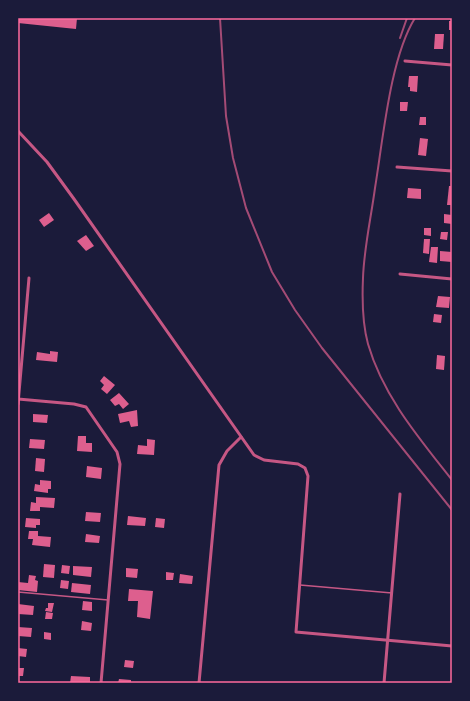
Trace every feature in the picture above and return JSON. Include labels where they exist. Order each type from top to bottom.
[{"type":"street","points":[[405,61],[452,65]]},
{"type":"street","points":[[18,131],[47,162],[79,205],[254,455],[264,460],[298,464],[305,468],[308,476],[296,632],[452,646]]},
{"type":"street","points":[[397,167],[452,171]]},
{"type":"street","points":[[400,274],[452,278]]},
{"type":"street","points":[[18,404],[29,278]]},
{"type":"street","points":[[18,399],[74,404],[86,407],[116,452],[120,464],[101,683]]},
{"type":"street","points":[[199,683],[219,465],[227,451],[241,437]]},
{"type":"street","points":[[384,683],[400,494]]},
{"type":"lane","points":[[300,585],[392,593]]},
{"type":"lane","points":[[18,592],[108,600]]},
{"type":"building","points":[[18,18],[77,18],[76,29],[18,23]]},
{"type":"building","points":[[449,21],[452,21],[452,30],[449,30]]},
{"type":"building","points":[[435,34],[444,34],[443,49],[434,49]]},
{"type":"building","points":[[409,76],[418,76],[417,92],[410,91],[410,87],[408,87]]},
{"type":"building","points":[[400,102],[408,102],[407,111],[400,111]]},
{"type":"building","points":[[420,117],[426,117],[426,125],[419,125]]},
{"type":"building","points":[[420,138],[428,139],[426,156],[418,155]]},
{"type":"building","points":[[449,186],[452,186],[452,205],[447,205]]},
{"type":"building","points":[[408,188],[421,189],[421,199],[407,198]]},
{"type":"building","points":[[49,213],[54,220],[44,227],[39,220]]},
{"type":"building","points":[[444,214],[452,215],[452,224],[444,223]]},
{"type":"building","points":[[424,228],[431,228],[431,236],[424,235]]},
{"type":"building","points":[[441,232],[448,232],[447,240],[440,239]]},
{"type":"building","points":[[86,235],[94,246],[86,251],[77,241]]},
{"type":"building","points":[[424,239],[430,239],[429,254],[423,253]]},
{"type":"building","points":[[431,247],[438,247],[437,263],[429,262]]},
{"type":"building","points":[[440,251],[452,252],[452,262],[440,261]]},
{"type":"building","points":[[438,296],[450,297],[449,308],[436,307]]},
{"type":"building","points":[[434,314],[442,315],[441,323],[433,322]]},
{"type":"building","points":[[50,351],[58,352],[57,362],[36,360],[37,352],[50,354]]},
{"type":"building","points":[[437,355],[445,356],[444,370],[436,369]]},
{"type":"building","points":[[104,376],[115,385],[107,394],[101,389],[104,385],[100,381]]},
{"type":"building","points":[[119,393],[129,404],[123,409],[119,404],[115,406],[110,400]]},
{"type":"building","points":[[137,410],[138,426],[131,427],[129,421],[120,423],[118,414]]},
{"type":"building","points":[[33,414],[48,415],[47,423],[33,422]]},
{"type":"building","points":[[78,436],[86,436],[86,443],[92,443],[92,452],[77,451]]},
{"type":"building","points":[[30,439],[45,440],[44,449],[29,448]]},
{"type":"building","points":[[147,439],[155,440],[154,455],[137,454],[138,445],[147,446]]},
{"type":"building","points":[[36,458],[45,459],[44,472],[35,471]]},
{"type":"building","points":[[87,466],[102,468],[101,479],[86,477]]},
{"type":"building","points":[[40,480],[51,481],[51,489],[48,489],[48,493],[34,491],[35,484],[40,485]]},
{"type":"building","points":[[36,497],[55,498],[54,508],[40,507],[40,511],[30,511],[31,502],[36,503]]},
{"type":"building","points":[[86,512],[101,513],[100,522],[85,521]]},
{"type":"building","points":[[128,516],[146,518],[145,526],[127,525]]},
{"type":"building","points":[[26,518],[40,519],[40,525],[36,525],[36,528],[25,527]]},
{"type":"building","points":[[156,518],[165,519],[164,528],[155,527]]},
{"type":"building","points":[[29,531],[38,531],[38,536],[51,537],[50,547],[32,545],[33,539],[28,539]]},
{"type":"building","points":[[86,534],[100,536],[99,543],[85,542]]},
{"type":"building","points":[[44,564],[55,565],[54,578],[43,577]]},
{"type":"building","points":[[62,565],[70,566],[69,574],[61,573]]},
{"type":"building","points":[[73,566],[92,567],[91,577],[73,575]]},
{"type":"building","points":[[126,568],[138,569],[137,578],[126,577]]},
{"type":"building","points":[[166,572],[174,573],[173,580],[166,580]]},
{"type":"building","points":[[180,574],[193,576],[192,584],[179,583]]},
{"type":"building","points":[[29,575],[36,576],[35,580],[38,581],[37,592],[18,590],[18,582],[28,583]]},
{"type":"building","points":[[61,580],[69,581],[68,589],[60,588]]},
{"type":"building","points":[[72,583],[91,585],[90,594],[71,592]]},
{"type":"building","points":[[129,589],[153,591],[150,619],[137,617],[138,601],[128,601]]},
{"type":"building","points":[[83,601],[92,602],[92,611],[82,610]]},
{"type":"building","points":[[48,603],[54,603],[52,612],[45,611],[46,608],[48,608]]},
{"type":"building","points":[[18,604],[34,606],[33,615],[18,614]]},
{"type":"building","points":[[46,612],[53,613],[52,619],[45,619]]},
{"type":"building","points":[[82,621],[92,623],[91,631],[81,630]]},
{"type":"building","points":[[18,627],[32,628],[31,637],[18,636]]},
{"type":"building","points":[[44,632],[51,633],[51,640],[44,639]]},
{"type":"building","points":[[18,648],[27,649],[26,657],[18,656]]},
{"type":"building","points":[[125,660],[134,661],[133,668],[124,667]]},
{"type":"building","points":[[18,668],[24,668],[23,676],[18,676]]},
{"type":"building","points":[[71,676],[90,677],[90,683],[70,683]]},
{"type":"building","points":[[119,679],[131,680],[131,683],[118,683]]},
{"type":"railway","points":[[220,18],[226,116],[233,158],[246,208],[272,272],[295,310],[322,348],[452,510]]},
{"type":"railway","points":[[400,38],[407,18]]},
{"type":"railway","points":[[415,18],[406,35],[393,77],[365,256],[363,311],[368,344],[392,399],[403,416],[452,480]]}]
